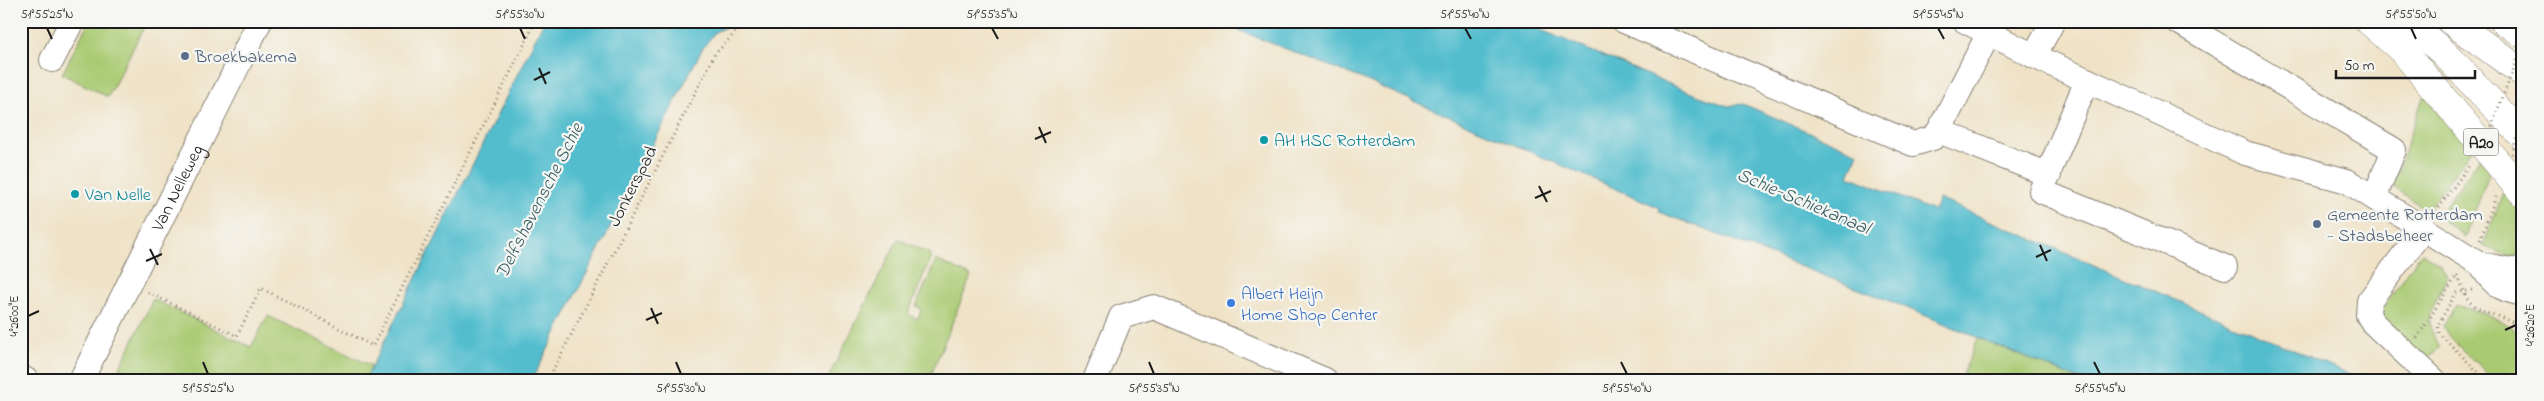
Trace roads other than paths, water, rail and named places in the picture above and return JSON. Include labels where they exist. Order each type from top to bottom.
[{"type":"highway","name":"A20","points":[[2369,21],[2403,51],[2478,153],[2523,193]]},
{"type":"highway","name":"A20","points":[[2407,21],[2444,53],[2517,145]]},
{"type":"highway","points":[[2451,21],[2523,72]]},
{"type":"highway","points":[[2504,21],[2523,34]]},
{"type":"street","points":[[52,60],[72,21]]},
{"type":"street","name":"Van Nelleweg","points":[[81,380],[260,21]]},
{"type":"street","points":[[1624,21],[1913,144],[1933,138],[1939,131],[1992,28]]},
{"type":"street","points":[[1965,21],[1992,28],[2034,56],[2245,153],[2347,182],[2480,264],[2516,271],[2523,267]]},
{"type":"street","points":[[2034,56],[2053,21]]},
{"type":"street","points":[[2177,21],[2394,150],[2374,198]]},
{"type":"street","points":[[2086,80],[2041,191],[2225,267]]},
{"type":"street","points":[[1939,131],[2048,175]]},
{"type":"street","points":[[2424,228],[2369,301],[2368,315],[2373,323],[2434,380]]},
{"type":"street","points":[[2480,264],[2488,277],[2503,290],[2523,294]]},
{"type":"street","points":[[1095,380],[1121,317],[1154,307],[1325,380]]},
{"type":"street","points":[[21,377],[26,380]]},
{"type":"water","name":"Delfshavensche Schie","points":[[544,21],[739,21],[715,32],[702,49],[532,380],[365,380]]},
{"type":"water","name":"Schie-Schiekanaal","points":[[1215,21],[1520,21],[1691,93],[1728,106],[1743,104],[1858,153],[1849,176],[1934,211],[1939,199],[2364,380],[2080,380],[1895,303],[1659,212],[1660,208],[1360,78]]},
{"type":"place","name":"Broekbakema","points":[[185,56]]},
{"type":"place","name":"AH HSC Rotterdam","points":[[1264,140]]},
{"type":"place","name":"Van Nelle","points":[[75,194]]},
{"type":"place","name":"Gemeente Rotterdam - Stadsbeheer","points":[[2317,224]]},
{"type":"place","name":"Albert Heijn Home Shop Center","points":[[1231,303]]}]
